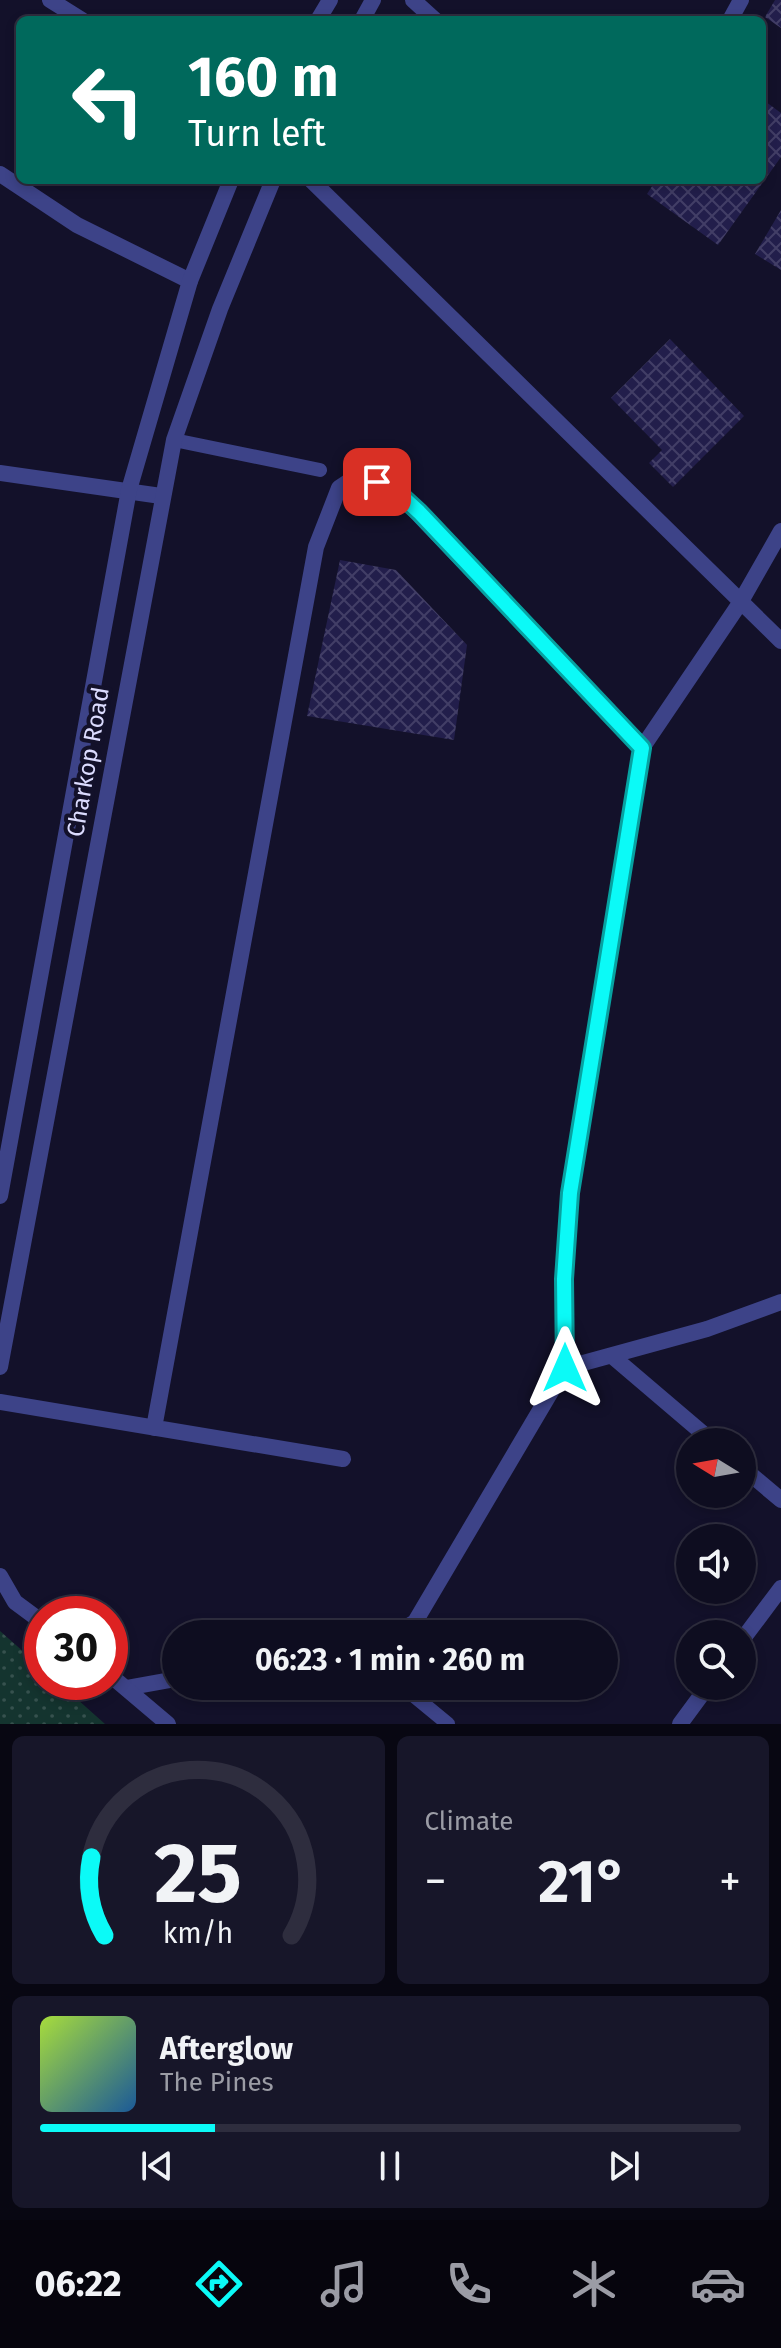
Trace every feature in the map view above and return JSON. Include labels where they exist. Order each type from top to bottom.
[{"type":"street","points":[[50,0],[76,16]]},
{"type":"street","points":[[413,0],[431,16]]},
{"type":"street","points":[[0,174],[77,225],[190,281]]},
{"type":"street","name":"Charkop Road","points":[[0,1196],[129,490],[190,281],[229,184]]},
{"type":"street","name":"Charkop Road","points":[[0,1367],[161,496],[174,440],[220,309],[271,184]]},
{"type":"street","points":[[315,184],[781,641]]},
{"type":"street","points":[[0,473],[161,496]]},
{"type":"street","points":[[154,1428],[316,547],[339,488],[354,478],[377,482],[395,490],[642,748]]},
{"type":"street","points":[[416,1620],[565,1368],[564,1279],[570,1193],[642,748],[740,603],[781,531]]},
{"type":"street","points":[[565,1368],[707,1329],[781,1302]]},
{"type":"street","points":[[612,1356],[697,1428]]},
{"type":"street","points":[[0,1402],[343,1459]]},
{"type":"street","points":[[756,1479],[781,1500]]},
{"type":"street","points":[[0,1576],[8,1600]]},
{"type":"street","points":[[756,1621],[781,1588]]},
{"type":"street","points":[[128,1688],[162,1682]]},
{"type":"street","points":[[128,1690],[168,1724]]},
{"type":"street","points":[[680,1724],[698,1700]]},
{"type":"lane","points":[[174,440],[320,470]]},
{"type":"lane","points":[[419,1700],[448,1724]]},
{"type":"green space","points":[[0,1631],[24,1652],[24,1700],[78,1700],[105,1724],[0,1724]]},
{"type":"building","points":[[775,0],[781,0],[781,28],[766,16]]},
{"type":"building","points":[[766,102],[781,113],[781,157],[766,178]]},
{"type":"building","points":[[653,184],[762,184],[718,245],[647,194]]},
{"type":"building","points":[[781,210],[781,270],[755,254]]},
{"type":"building","points":[[670,339],[744,416],[673,487],[649,463],[662,450],[611,398]]},
{"type":"building","points":[[340,560],[396,570],[467,645],[454,740],[307,716]]},
{"type":"route","points":[[377,482],[395,490],[419,512],[642,748],[570,1193],[564,1279],[565,1368]]}]
